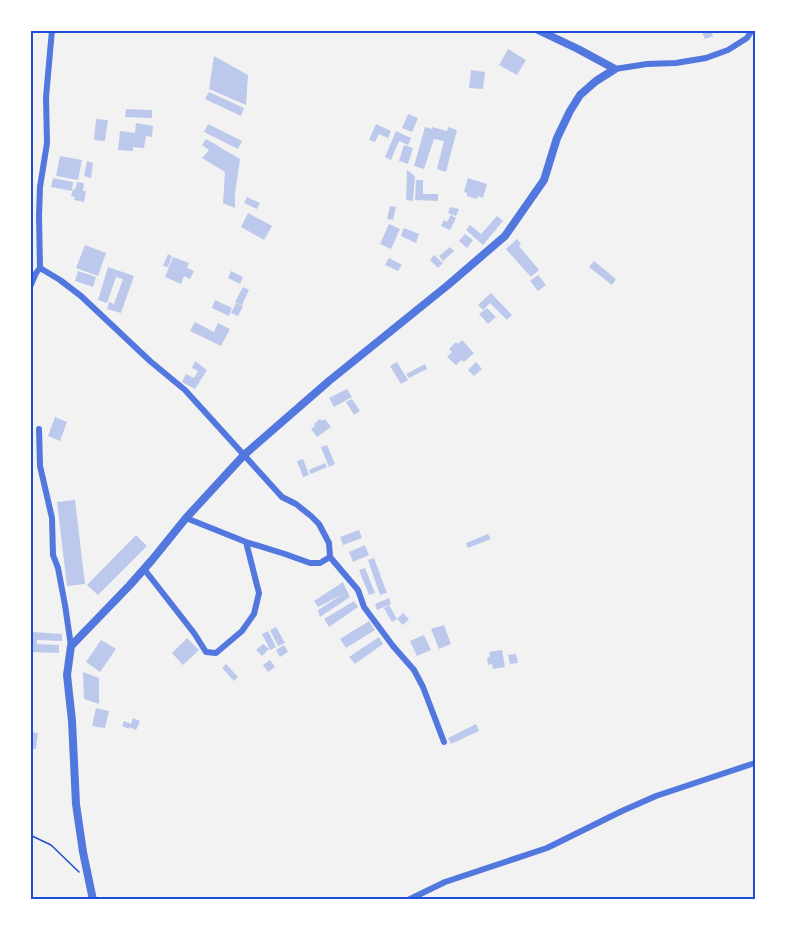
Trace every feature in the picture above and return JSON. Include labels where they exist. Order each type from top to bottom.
[{"type":"street","points":[[30,287],[40,268],[40,187],[47,143],[46,97],[52,30]]},
{"type":"street","points":[[538,30],[615,69]]},
{"type":"street","points":[[71,646],[144,569],[186,518],[244,455],[329,381],[506,236],[544,180],[557,138],[580,95],[615,69],[706,58],[728,50],[747,38],[752,30]]},
{"type":"street","points":[[40,268],[81,297],[150,362],[185,390],[282,497],[296,504],[319,524],[329,543],[330,557],[358,590],[364,607],[414,670],[444,742]]},
{"type":"street","points":[[39,429],[40,466],[52,518],[53,555],[58,568],[71,646],[67,675],[76,804],[93,900]]},
{"type":"street","points":[[186,518],[246,542],[310,563],[320,563],[330,557]]},
{"type":"street","points":[[144,569],[206,652],[216,653],[242,631],[254,614],[257,603],[259,593],[246,542]]},
{"type":"street","points":[[408,900],[445,882],[547,848],[622,810],[656,796],[755,763]]},
{"type":"path","points":[[30,835],[51,845],[88,881]]},
{"type":"building","points":[[701,30],[711,30],[713,36],[705,39]]},
{"type":"building","points":[[508,49],[526,60],[517,75],[499,65]]},
{"type":"building","points":[[214,56],[248,75],[246,105],[209,89]]},
{"type":"building","points":[[471,70],[485,72],[483,89],[469,88]]},
{"type":"building","points":[[209,92],[244,108],[241,116],[205,99]]},
{"type":"building","points":[[126,109],[152,110],[152,118],[125,117]]},
{"type":"building","points":[[408,114],[418,118],[412,132],[402,128]]},
{"type":"building","points":[[96,119],[108,120],[105,141],[94,140]]},
{"type":"building","points":[[136,123],[153,126],[152,137],[146,136],[144,148],[133,147],[133,151],[118,150],[120,131],[135,133]]},
{"type":"building","points":[[208,124],[242,141],[238,149],[204,132]]},
{"type":"building","points":[[376,124],[391,131],[388,138],[379,134],[375,142],[369,140]]},
{"type":"building","points":[[425,127],[447,131],[448,127],[457,130],[446,172],[437,169],[444,141],[434,139],[424,169],[414,166]]},
{"type":"building","points":[[396,131],[411,138],[408,145],[399,141],[391,160],[385,157]]},
{"type":"building","points":[[206,139],[240,159],[235,208],[223,203],[225,172],[202,158],[209,150],[202,145]]},
{"type":"building","points":[[404,145],[413,148],[408,164],[399,161]]},
{"type":"building","points":[[60,156],[82,160],[78,180],[56,176]]},
{"type":"building","points":[[87,161],[93,163],[91,178],[84,176]]},
{"type":"building","points":[[407,170],[415,176],[413,201],[406,200]]},
{"type":"building","points":[[53,178],[73,182],[72,191],[51,187]]},
{"type":"building","points":[[468,178],[487,184],[483,198],[467,196],[464,192]]},
{"type":"building","points":[[416,180],[423,180],[423,194],[438,194],[438,201],[415,200]]},
{"type":"building","points":[[77,182],[84,183],[83,191],[86,191],[84,202],[74,200],[75,197],[71,196]]},
{"type":"building","points":[[247,197],[260,203],[257,209],[244,203]]},
{"type":"building","points":[[390,206],[396,207],[393,220],[387,219]]},
{"type":"building","points":[[450,207],[459,209],[456,216],[448,213]]},
{"type":"building","points":[[248,213],[272,226],[264,240],[241,227]]},
{"type":"building","points":[[451,215],[456,218],[450,230],[441,226],[444,220],[447,222]]},
{"type":"building","points":[[497,216],[503,221],[483,245],[466,230],[470,225],[481,234]]},
{"type":"building","points":[[389,224],[400,229],[391,249],[380,244]]},
{"type":"building","points":[[404,228],[419,234],[416,243],[401,236]]},
{"type":"building","points":[[465,234],[473,240],[467,248],[459,241]]},
{"type":"building","points":[[517,239],[521,244],[519,246],[539,270],[531,277],[506,249]]},
{"type":"building","points":[[85,245],[106,253],[98,276],[76,268]]},
{"type":"building","points":[[450,247],[454,251],[443,261],[439,256]]},
{"type":"building","points":[[168,254],[172,256],[168,267],[163,266]]},
{"type":"building","points":[[434,255],[443,263],[438,268],[430,260]]},
{"type":"building","points":[[173,257],[189,263],[187,268],[194,271],[190,279],[184,276],[181,284],[165,277]]},
{"type":"building","points":[[389,258],[402,265],[398,271],[385,265]]},
{"type":"building","points":[[594,261],[616,279],[612,285],[589,267]]},
{"type":"building","points":[[108,267],[134,276],[121,313],[107,309],[109,302],[114,304],[123,279],[116,277],[107,303],[98,300]]},
{"type":"building","points":[[78,271],[96,277],[93,287],[75,281]]},
{"type":"building","points":[[231,271],[243,277],[240,284],[228,278]]},
{"type":"building","points":[[538,275],[546,285],[538,291],[530,281]]},
{"type":"building","points":[[243,287],[249,290],[242,305],[235,302]]},
{"type":"building","points":[[491,293],[512,315],[507,320],[490,303],[483,310],[478,305]]},
{"type":"building","points":[[215,300],[232,308],[229,316],[212,308]]},
{"type":"building","points":[[236,303],[243,306],[238,316],[231,313]]},
{"type":"building","points":[[487,308],[496,317],[488,324],[479,314]]},
{"type":"building","points":[[195,322],[214,332],[218,323],[230,329],[221,346],[190,331]]},
{"type":"building","points":[[462,340],[474,353],[464,362],[461,360],[456,365],[447,357],[452,352],[449,349]]},
{"type":"building","points":[[195,361],[207,370],[195,389],[182,382],[186,374],[194,378],[198,371],[192,368]]},
{"type":"building","points":[[397,362],[408,380],[401,384],[390,366]]},
{"type":"building","points":[[476,362],[482,369],[474,376],[468,370]]},
{"type":"building","points":[[425,364],[427,369],[409,378],[406,374]]},
{"type":"building","points":[[347,389],[352,397],[334,407],[329,398]]},
{"type":"building","points":[[352,399],[360,411],[354,415],[346,402]]},
{"type":"building","points":[[55,417],[67,422],[60,441],[48,436]]},
{"type":"building","points":[[320,419],[322,421],[325,419],[331,427],[317,437],[311,429]]},
{"type":"building","points":[[327,445],[335,464],[329,467],[321,447]]},
{"type":"building","points":[[303,459],[309,475],[303,477],[297,461]]},
{"type":"building","points":[[325,463],[327,467],[311,474],[309,470]]},
{"type":"building","points":[[75,500],[85,584],[67,586],[57,502]]},
{"type":"building","points":[[359,530],[362,538],[343,545],[340,537]]},
{"type":"building","points":[[488,534],[491,539],[468,548],[466,543]]},
{"type":"building","points":[[136,535],[147,546],[98,595],[87,585]]},
{"type":"building","points":[[365,545],[369,555],[353,562],[349,552]]},
{"type":"building","points":[[374,558],[387,593],[380,595],[368,560]]},
{"type":"building","points":[[365,568],[375,593],[369,595],[359,570]]},
{"type":"building","points":[[343,582],[350,597],[320,617],[318,610],[343,594],[318,607],[314,601]]},
{"type":"building","points":[[389,598],[391,604],[377,610],[375,604]]},
{"type":"building","points":[[354,601],[358,607],[329,627],[324,619]]},
{"type":"building","points":[[389,605],[397,619],[392,622],[384,608]]},
{"type":"building","points":[[403,613],[409,619],[403,625],[397,619]]},
{"type":"building","points":[[369,621],[375,630],[346,648],[340,639]]},
{"type":"building","points":[[444,625],[451,644],[439,649],[431,629]]},
{"type":"building","points":[[276,627],[285,643],[278,646],[270,630]]},
{"type":"building","points":[[268,631],[276,647],[270,650],[262,634]]},
{"type":"building","points":[[33,632],[62,634],[62,641],[37,640],[37,644],[59,645],[59,653],[32,652]]},
{"type":"building","points":[[424,635],[431,650],[417,656],[410,641]]},
{"type":"building","points":[[379,637],[383,644],[355,664],[349,657]]},
{"type":"building","points":[[187,638],[199,650],[183,665],[172,653]]},
{"type":"building","points":[[101,640],[116,649],[100,672],[86,662]]},
{"type":"building","points":[[263,644],[269,649],[262,656],[256,650]]},
{"type":"building","points":[[284,645],[288,652],[280,657],[276,650]]},
{"type":"building","points":[[502,650],[505,667],[493,669],[492,664],[488,665],[489,652]]},
{"type":"building","points":[[516,654],[518,663],[510,664],[508,655]]},
{"type":"building","points":[[270,660],[275,667],[268,672],[263,665]]},
{"type":"building","points":[[226,664],[238,677],[234,681],[222,668]]},
{"type":"building","points":[[83,672],[99,678],[99,704],[84,699]]},
{"type":"building","points":[[96,708],[109,711],[105,728],[92,726]]},
{"type":"building","points":[[133,718],[140,721],[136,730],[122,726],[124,721],[131,724]]},
{"type":"building","points":[[476,724],[479,731],[451,744],[448,738]]},
{"type":"building","points":[[30,732],[38,733],[36,749],[30,749]]}]
